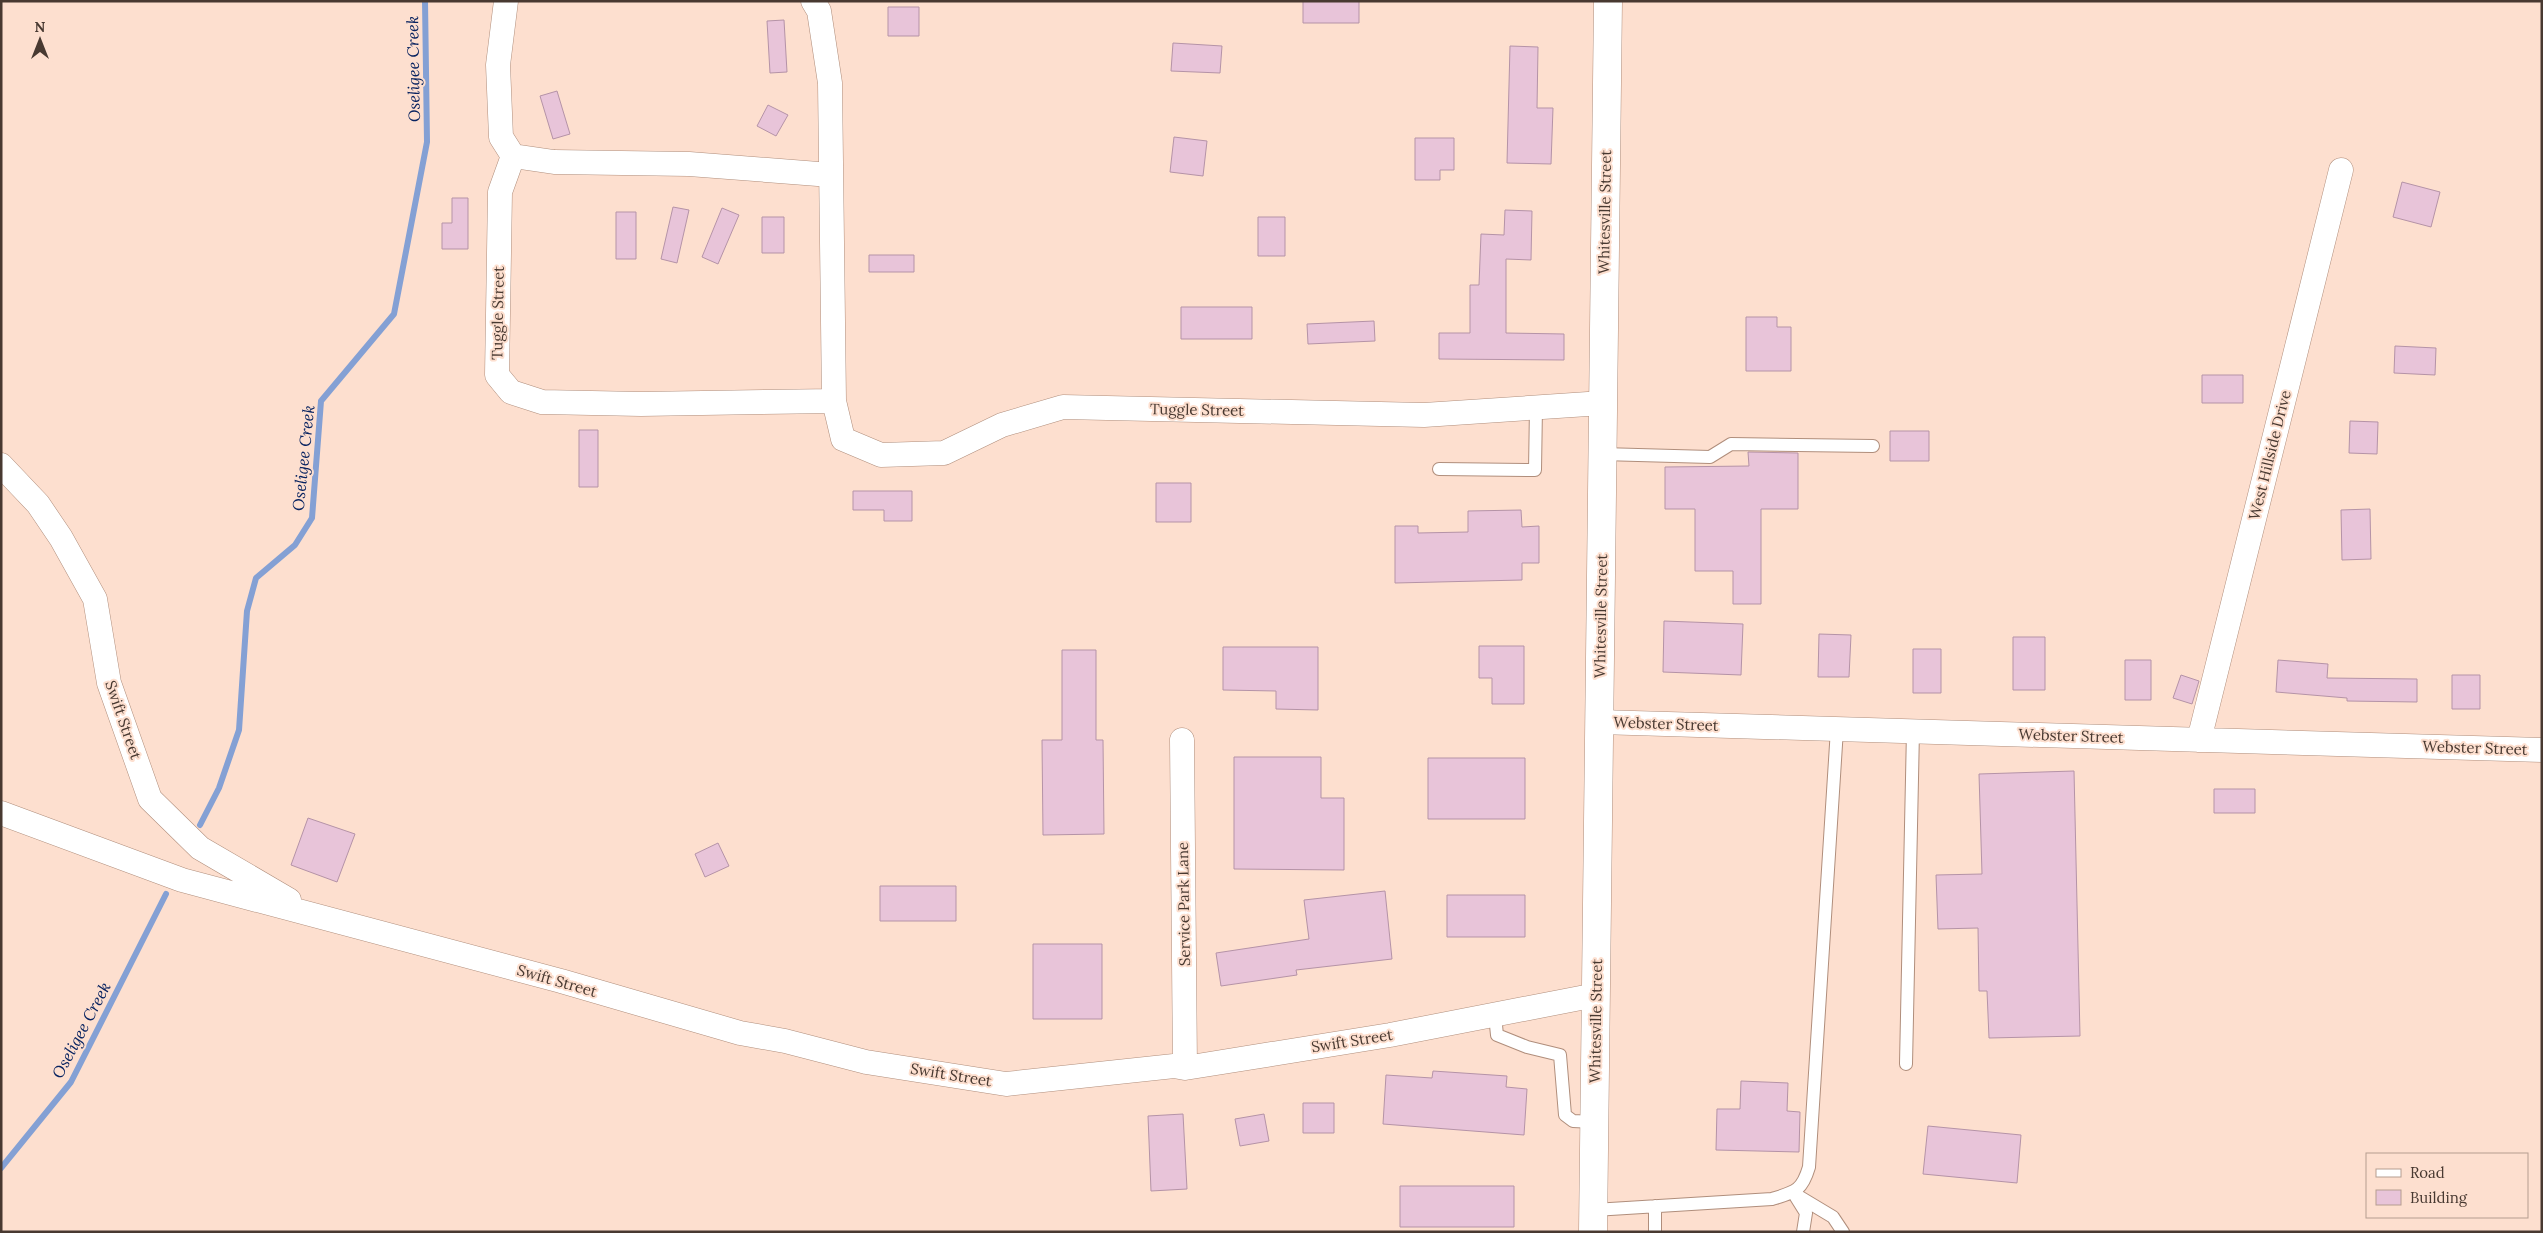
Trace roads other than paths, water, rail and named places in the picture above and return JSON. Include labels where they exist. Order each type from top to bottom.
[{"type":"main road","name":"Whitesville Street","points":[[1593,1221],[1608,1]]},
{"type":"street","points":[[506,1],[498,64],[502,137],[513,156],[554,162],[689,164],[831,174]]},
{"type":"street","name":"Tuggle Street","points":[[813,1],[820,11],[830,83],[834,401],[843,439],[881,454],[944,453],[1002,425],[1062,408],[1424,414],[1603,403]]},
{"type":"street","name":"Tuggle Street","points":[[513,156],[500,192],[497,375],[511,392],[542,402],[641,404],[834,401]]},
{"type":"street","name":"West Hillside Drive","points":[[2199,740],[2341,170]]},
{"type":"street","name":"Swift Street","points":[[1,465],[43,511],[61,538],[95,599],[109,683],[150,799],[200,848],[317,916]]},
{"type":"street","name":"Webster Street","points":[[1599,722],[2542,750]]},
{"type":"street","name":"Service Park Lane","points":[[1182,740],[1185,1068]]},
{"type":"street","name":"Swift Street","points":[[1,814],[182,880],[561,981],[740,1033],[785,1041],[866,1062],[1006,1084],[1174,1066],[1185,1068],[1390,1035],[1596,995]]},
{"type":"lane","points":[[1439,469],[1535,470],[1536,408]]},
{"type":"lane","points":[[1602,454],[1710,457],[1731,444],[1872,446]]},
{"type":"lane","points":[[1593,1221],[1655,1206],[1772,1199],[1793,1193],[1804,1183],[1809,1168],[1837,729]]},
{"type":"lane","points":[[1906,1064],[1913,731]]},
{"type":"lane","points":[[1496,1015],[1498,1035],[1526,1047],[1560,1055],[1565,1115],[1573,1121],[1594,1122]]},
{"type":"lane","points":[[1793,1193],[1806,1213],[1803,1232]]},
{"type":"lane","points":[[1793,1193],[1833,1217],[1844,1232]]},
{"type":"lane","points":[[1655,1206],[1655,1232]]},
{"type":"waterway","name":"Oseligee Creek","points":[[200,825],[219,788],[239,730],[247,611],[256,578],[295,545],[312,518],[321,401],[394,314],[427,142],[425,1]]},
{"type":"waterway","name":"Oseligee Creek","points":[[1,1168],[71,1082],[166,894]]}]
